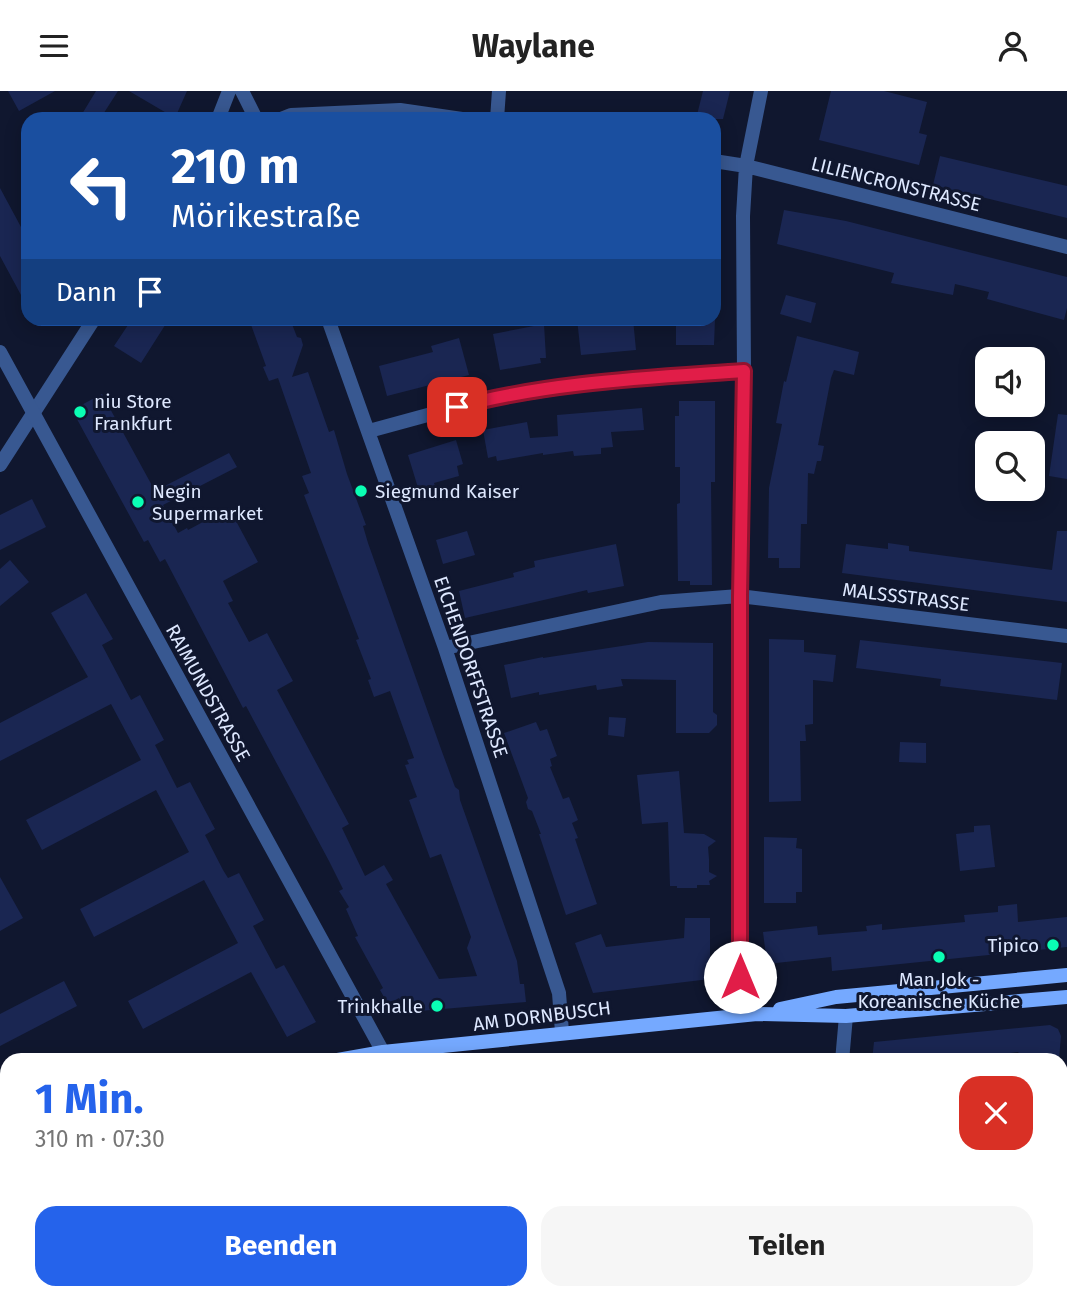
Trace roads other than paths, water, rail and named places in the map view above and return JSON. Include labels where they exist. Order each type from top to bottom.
[{"type":"main road","name":"AM DORNBUSCH","points":[[757,1014],[836,997],[1067,975]]},
{"type":"main road","name":"AM DORNBUSCH","points":[[406,1053],[562,1032],[741,1015],[846,1016],[1067,997]]},
{"type":"street","points":[[221,112],[229,91]]},
{"type":"street","points":[[242,91],[252,112]]},
{"type":"street","points":[[498,112],[499,91]]},
{"type":"street","points":[[741,1015],[743,216],[746,166],[761,91]]},
{"type":"street","points":[[346,112],[414,112]]},
{"type":"street","name":"LILIENCRONSTRASSE","points":[[721,162],[746,166],[1067,247]]},
{"type":"street","points":[[0,465],[90,326]]},
{"type":"street","name":"EICHENDORFFSTRASSE","points":[[331,326],[445,648],[559,993],[562,1032]]},
{"type":"street","name":"RAIMUNDSTRASSE","points":[[0,352],[382,1053]]},
{"type":"street","points":[[369,431],[479,401],[605,381],[744,371]]},
{"type":"street","name":"MALSSSTRASSE","points":[[445,648],[661,602],[740,596],[1067,636]]},
{"type":"street","points":[[843,1053],[846,1016]]},
{"type":"place","name":"niu Store Frankfurt","points":[[80,412]]},
{"type":"place","name":"Siegmund Kaiser","points":[[361,491]]},
{"type":"place","name":"Negin Supermarket","points":[[138,502]]},
{"type":"place","name":"Tipico","points":[[1053,945]]},
{"type":"place","name":"Man Jok - Koreanische Küche","points":[[939,957]]},
{"type":"place","name":"Trinkhalle","points":[[437,1006]]}]
